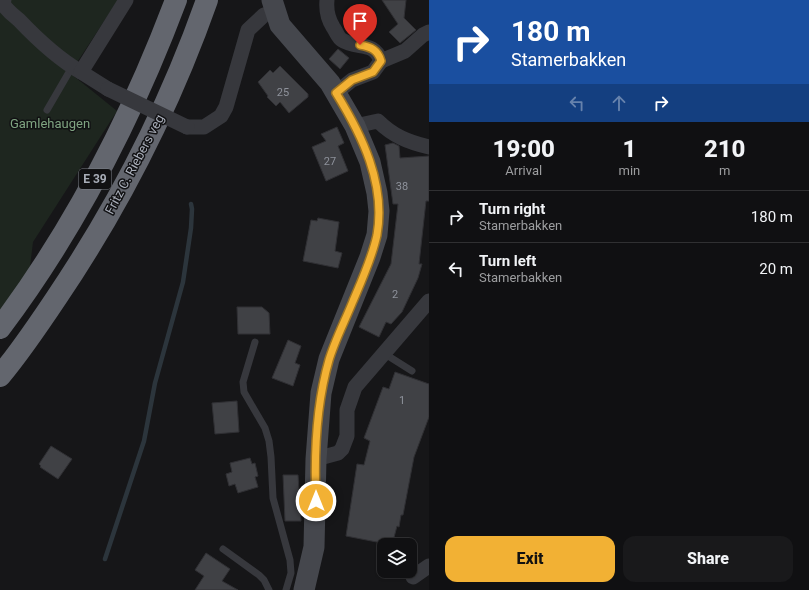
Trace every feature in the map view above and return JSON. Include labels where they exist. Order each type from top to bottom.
[{"type":"highway","name":"Fritz C. Riebers veg","points":[[0,328],[62,237],[92,185],[138,93],[176,0]]},
{"type":"highway","name":"Fritz C. Riebers veg","points":[[0,376],[68,280],[117,200],[168,98],[208,0]]},
{"type":"main road","points":[[274,6],[280,25],[336,93],[355,126],[370,162],[378,193],[379,212],[376,235],[370,257],[330,359],[319,406],[314,547],[304,590]]},
{"type":"street","points":[[77,70],[126,0]]},
{"type":"street","points":[[327,0],[329,20],[341,39],[350,44],[370,47],[379,54],[381,61]]},
{"type":"street","points":[[2,1],[9,12],[62,61],[108,89],[187,127],[204,127],[220,116],[226,107],[248,30],[274,6]]},
{"type":"street","points":[[336,93],[352,80],[373,72],[381,61],[405,51],[423,35],[429,32]]},
{"type":"street","points":[[355,126],[378,121],[397,137],[429,147]]},
{"type":"street","points":[[316,459],[338,453],[346,443],[347,410],[355,387],[429,301]]},
{"type":"street","points":[[417,574],[429,566]]},
{"type":"lane","points":[[47,110],[77,70]]},
{"type":"lane","points":[[255,342],[244,382],[244,392],[264,428],[269,441],[273,498],[290,560],[291,573],[286,590]]},
{"type":"lane","points":[[384,354],[412,371]]},
{"type":"lane","points":[[223,549],[259,575],[264,580],[269,590]]},
{"type":"green space","name":"Gamlehaugen","points":[[0,0],[118,0],[70,73],[117,111],[33,242],[29,275],[0,317]]},
{"type":"building","points":[[382,0],[406,0],[404,18],[416,30],[400,43],[389,32],[398,24]]},
{"type":"building","points":[[338,49],[349,58],[340,69],[329,59]]},
{"type":"building","points":[[280,66],[308,94],[308,97],[289,113],[280,102],[276,106],[267,97],[268,96],[258,82],[270,70],[273,73]]},
{"type":"building","points":[[337,127],[344,143],[338,146],[348,171],[326,181],[312,147],[326,141],[321,134]]},
{"type":"building","points":[[393,143],[399,146],[400,158],[429,156],[429,201],[426,201],[419,264],[422,264],[418,278],[402,312],[391,324],[386,322],[379,337],[359,327],[391,264],[398,204],[393,204],[385,145]]},
{"type":"building","points":[[318,218],[339,222],[335,251],[342,253],[338,268],[303,261],[311,220],[317,221]]},
{"type":"building","points":[[237,307],[262,307],[269,313],[270,334],[238,334]]},
{"type":"building","points":[[288,340],[301,346],[295,363],[300,365],[293,386],[272,378]]},
{"type":"building","points":[[395,372],[429,384],[429,417],[414,457],[403,515],[401,515],[399,527],[397,526],[394,538],[377,538],[377,542],[346,536],[357,464],[364,465],[370,441],[364,438],[383,387],[389,389]]},
{"type":"building","points":[[237,401],[239,432],[215,434],[212,403]]},
{"type":"building","points":[[51,446],[72,459],[58,479],[40,467],[41,466],[39,464]]},
{"type":"building","points":[[250,458],[252,464],[255,463],[258,476],[255,477],[258,487],[238,493],[235,484],[229,486],[226,474],[232,472],[230,463]]},
{"type":"building","points":[[283,475],[298,475],[301,521],[285,521]]},
{"type":"building","points":[[206,553],[230,569],[222,581],[238,590],[195,590],[204,576],[195,570]]},
{"type":"waterway","points":[[105,559],[144,441],[155,383],[183,282],[191,228],[191,204]]},
{"type":"route","points":[[316,501],[316,459],[321,394],[330,359],[339,333],[354,301],[370,257],[376,235],[379,212],[378,193],[370,162],[355,126],[336,93],[352,80],[373,72],[381,61],[379,54],[370,47],[360,45]]}]
